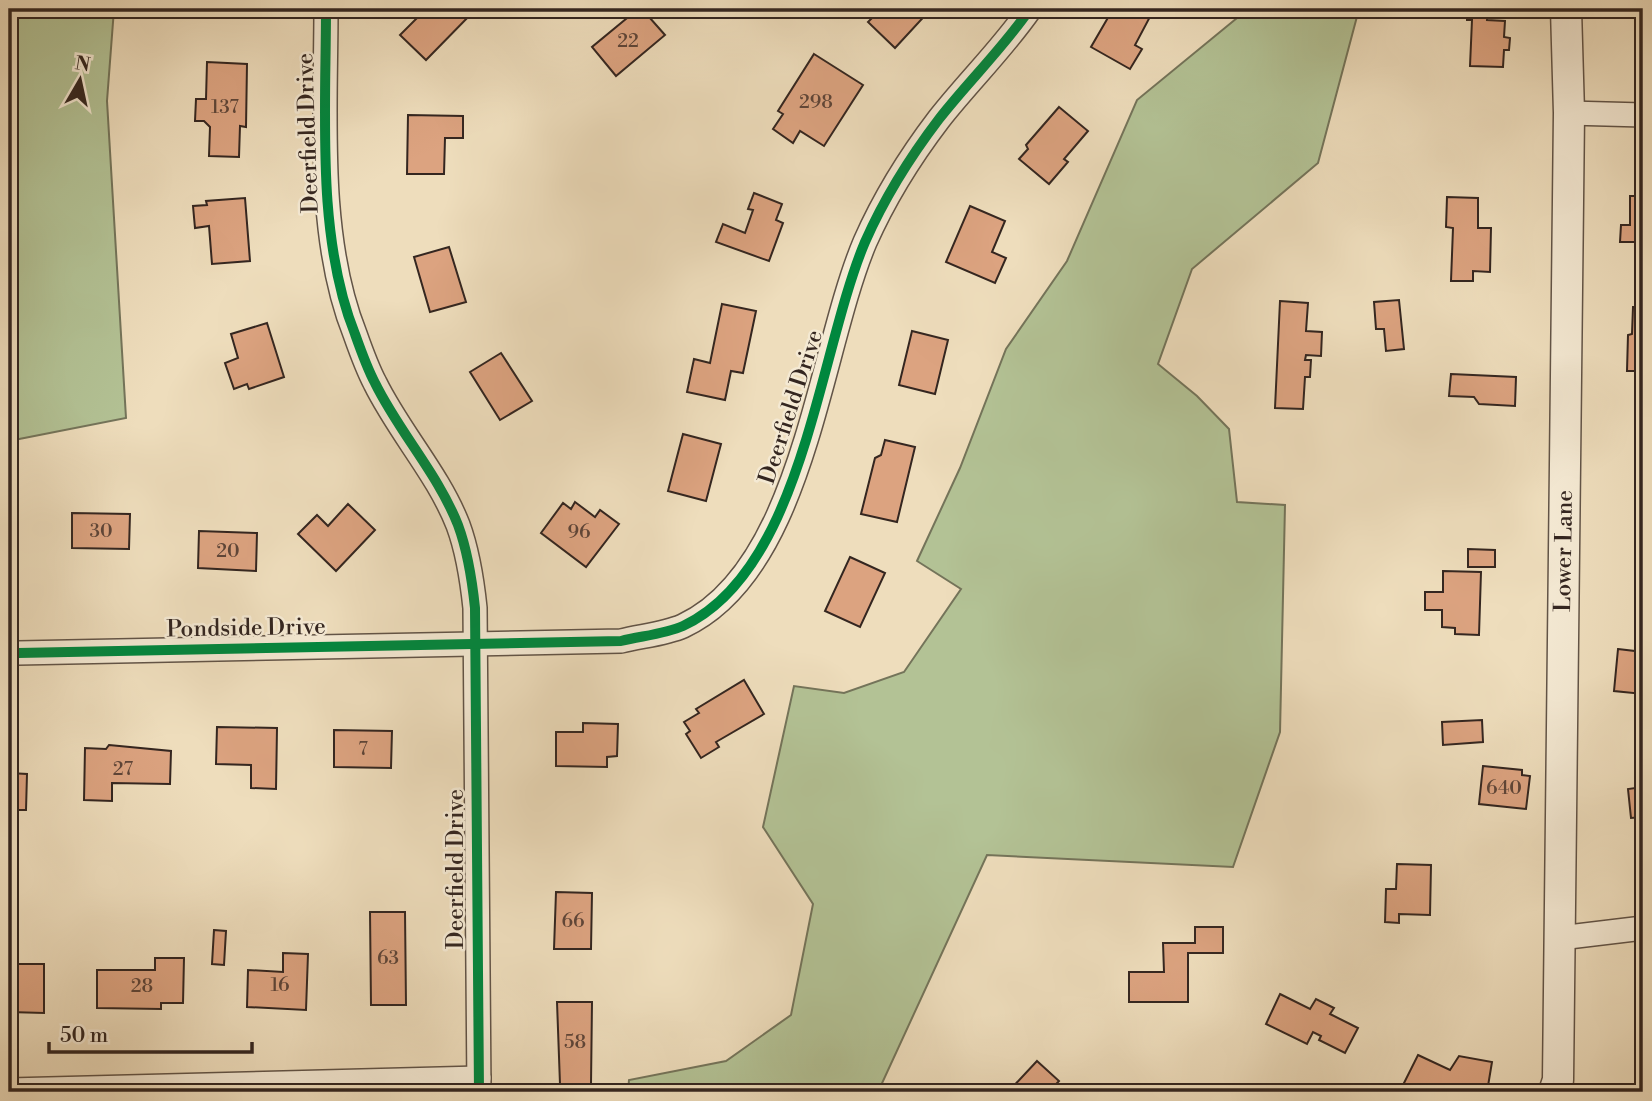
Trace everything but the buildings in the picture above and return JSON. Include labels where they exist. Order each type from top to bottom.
[{"type":"street","name":"Deerfield Drive","points":[[326,9],[327,166],[330,216],[339,279],[353,330],[375,384],[442,493],[458,525],[470,565],[475,645],[479,1085]]},
{"type":"street","name":"Deerfield Drive","points":[[475,645],[621,641],[683,626],[727,596],[760,555],[788,491],[864,243],[896,181],[938,121],[1030,9]]},
{"type":"street","name":"Lower Lane","points":[[1554,1092],[1558,1080],[1560,938],[1569,113],[1566,9]]},
{"type":"street","points":[[1569,113],[1643,115]]},
{"type":"street","name":"Pondside Drive","points":[[18,653],[475,645]]},
{"type":"street","points":[[1560,938],[1643,928]]},
{"type":"street","points":[[9,1090],[479,1085]]},
{"type":"green space","points":[[9,9],[114,9],[107,101],[126,418],[9,441]]},
{"type":"green space","points":[[1248,9],[1359,9],[1318,163],[1192,269],[1158,364],[1197,396],[1229,429],[1237,502],[1285,505],[1280,732],[1233,867],[987,855],[878,1092],[628,1092],[629,1080],[726,1061],[791,1015],[813,904],[763,827],[794,686],[844,693],[904,672],[961,589],[917,561],[960,468],[1006,349],[1067,261],[1137,100]]},
{"type":"cycle path","points":[[326,9],[326,173],[334,257],[343,296],[375,383],[450,506],[464,545],[475,608],[479,1092]]},
{"type":"cycle path","points":[[18,653],[621,641],[683,626],[723,598],[755,558],[781,509],[801,455],[849,288],[865,242],[889,194],[939,119],[1030,9]]}]
